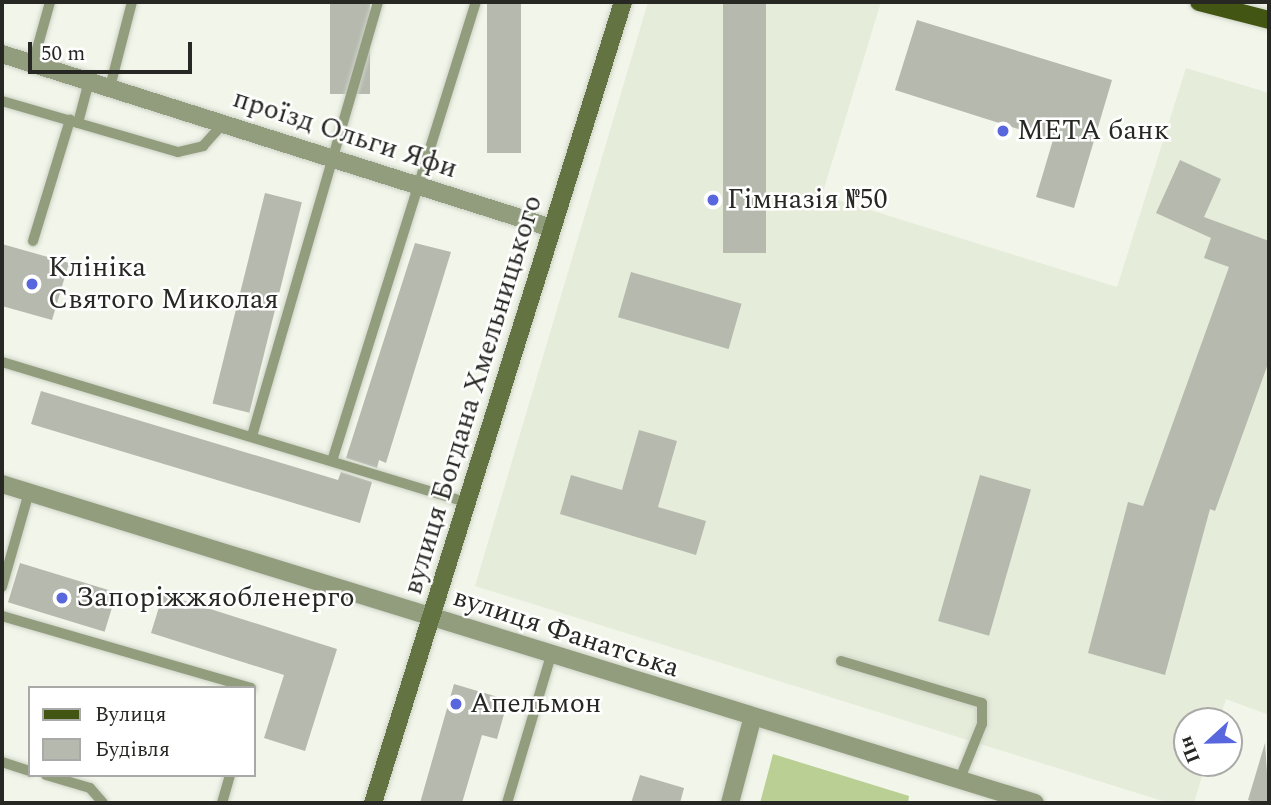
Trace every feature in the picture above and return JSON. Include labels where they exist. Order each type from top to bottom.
[{"type":"main road","name":"вулиця Богдана Хмельницького","points":[[373,803],[469,503],[623,2]]},
{"type":"main road","points":[[1199,2],[1269,20]]},
{"type":"street","name":"проїзд Ольги Яфи","points":[[2,54],[418,183],[552,228]]},
{"type":"street","name":"вулиця Фанатська","points":[[2,484],[551,654],[752,720],[1035,803]]},
{"type":"street","points":[[730,803],[752,720]]},
{"type":"lane","points":[[33,64],[50,2]]},
{"type":"lane","points":[[110,87],[132,2]]},
{"type":"lane","points":[[252,436],[378,2]]},
{"type":"lane","points":[[332,461],[476,2]]},
{"type":"lane","points":[[33,241],[89,81]]},
{"type":"lane","points":[[2,101],[178,152],[203,146],[224,123]]},
{"type":"lane","points":[[2,362],[469,503]]},
{"type":"lane","points":[[2,587],[29,492]]},
{"type":"lane","points":[[2,616],[244,686]]},
{"type":"lane","points":[[507,803],[551,654]]},
{"type":"lane","points":[[841,661],[982,703],[982,724],[959,781]]},
{"type":"lane","points":[[2,762],[28,770]]},
{"type":"lane","points":[[53,777],[90,788],[103,803]]},
{"type":"lane","points":[[222,803],[229,777]]},
{"type":"shaded area","points":[[648,2],[881,2],[822,195],[1117,287],[1186,68],[1269,93],[1269,715],[1226,699],[1223,707],[1173,707],[1173,777],[1202,777],[1194,803],[1169,803],[475,586]]},
{"type":"green space","points":[[773,754],[909,796],[908,803],[760,803]]},
{"type":"building","points":[[330,2],[370,2],[370,94],[330,94]]},
{"type":"building","points":[[487,2],[521,2],[521,153],[487,153]]},
{"type":"building","points":[[723,2],[766,2],[766,253],[723,253]]},
{"type":"building","points":[[917,20],[1112,80],[1074,208],[1036,197],[1053,140],[895,90]]},
{"type":"building","points":[[1180,160],[1221,179],[1204,217],[1269,241],[1269,361],[1215,511],[1210,509],[1165,675],[1088,653],[1128,502],[1143,506],[1229,267],[1204,258],[1211,238],[1156,213]]},
{"type":"building","points":[[265,193],[302,202],[249,413],[213,404]]},
{"type":"building","points":[[415,243],[451,252],[386,463],[379,460],[377,468],[346,458]]},
{"type":"building","name":"Клініка Святого Миколая","points":[[2,244],[69,263],[52,320],[2,306]]},
{"type":"building","points":[[631,272],[742,304],[729,349],[618,317]]},
{"type":"building","points":[[41,391],[338,480],[341,472],[372,482],[360,523],[31,424]]},
{"type":"building","points":[[639,430],[677,441],[658,507],[706,521],[696,555],[560,514],[571,475],[622,490]]},
{"type":"building","points":[[980,475],[1031,490],[989,636],[938,621]]},
{"type":"building","name":"Запоріжжяобленерго","points":[[20,563],[117,593],[105,632],[8,602]]},
{"type":"building","points":[[163,594],[337,649],[305,751],[264,738],[284,675],[151,633]]},
{"type":"building","points":[[454,684],[508,700],[497,739],[482,735],[462,803],[420,803]]},
{"type":"building","points":[[1265,743],[1269,803],[1257,803],[1248,800]]},
{"type":"building","points":[[640,775],[684,788],[680,803],[631,803]]},
{"type":"place","name":"МЕТА банк","points":[[1003,131]]},
{"type":"place","name":"Гімназія №50","points":[[713,200]]},
{"type":"place","name":"Клініка Святого Миколая","points":[[32,284]]},
{"type":"place","name":"Запоріжжяобленерго","points":[[62,598]]},
{"type":"place","name":"Апельмон","points":[[456,704]]}]
